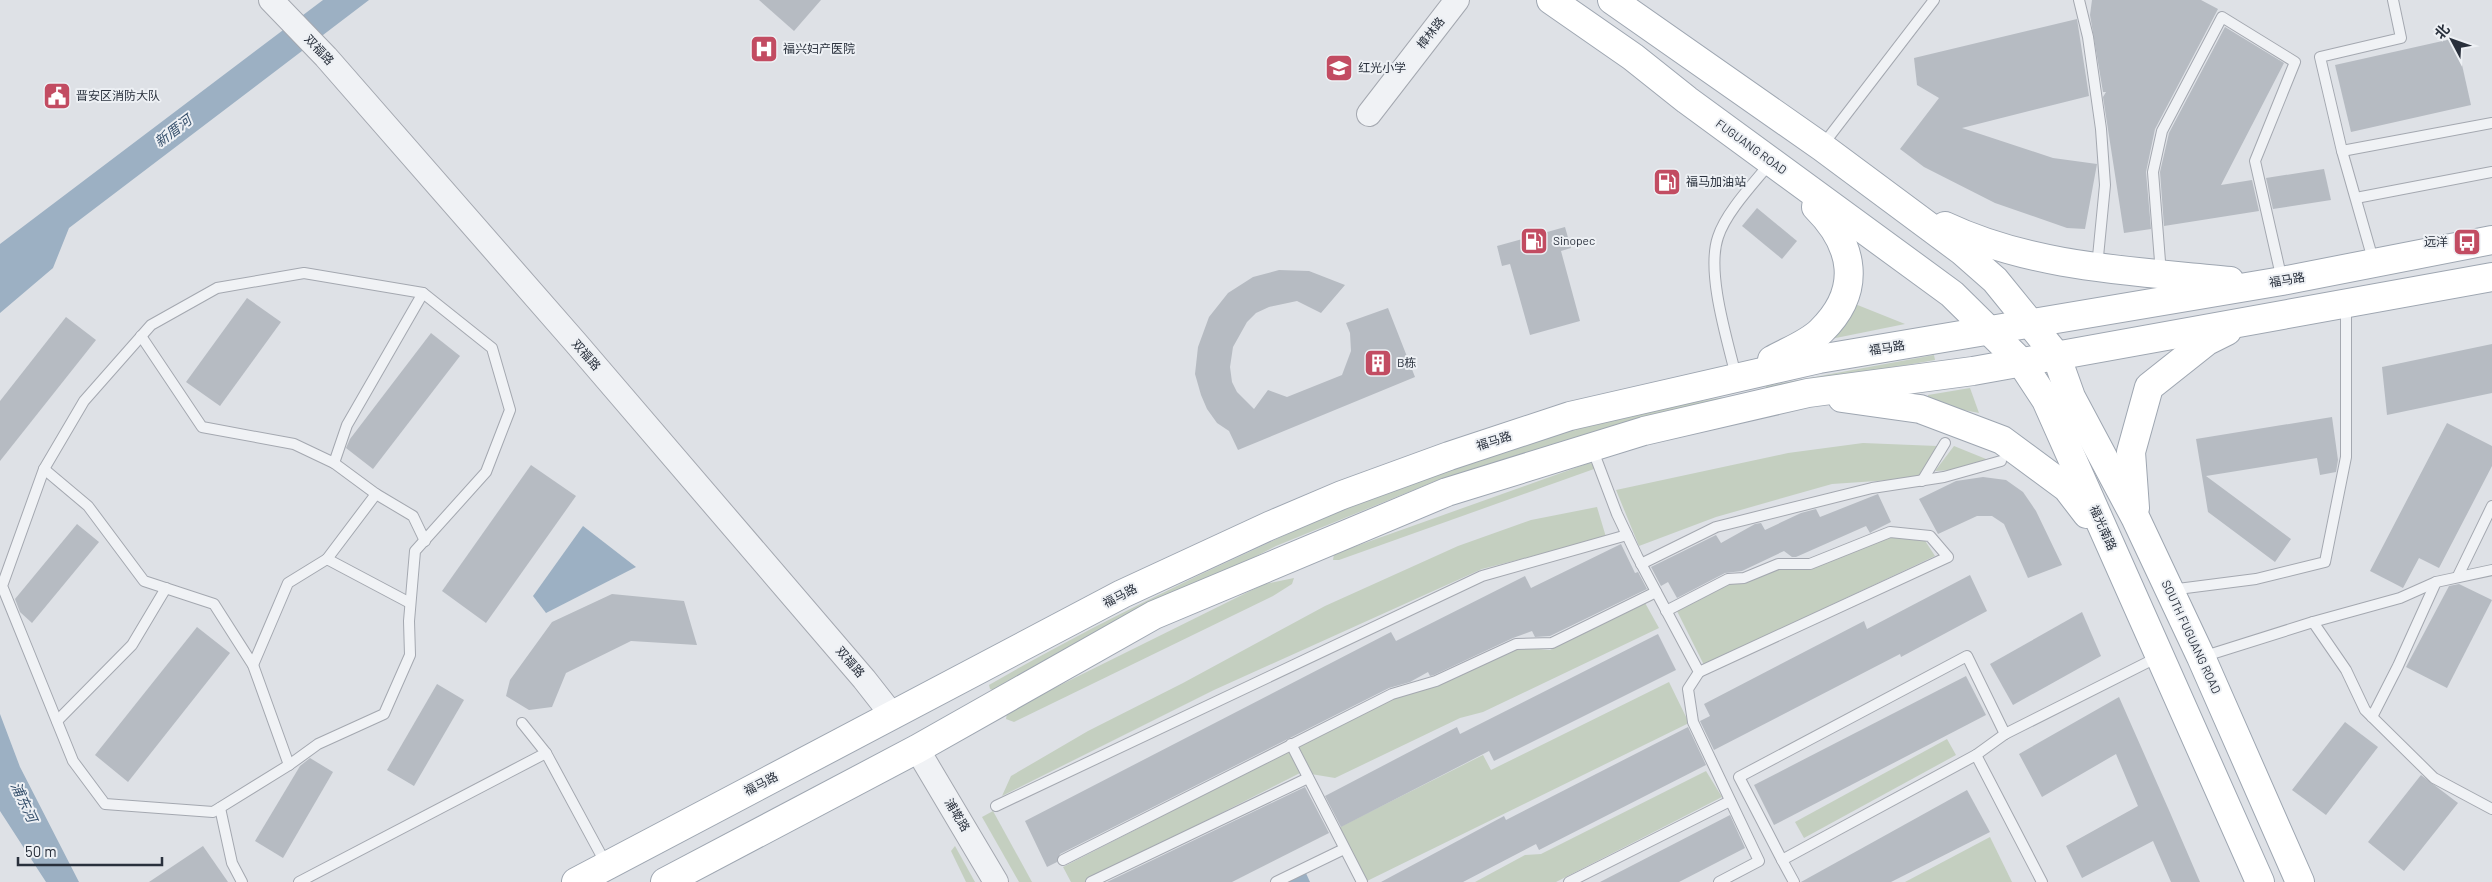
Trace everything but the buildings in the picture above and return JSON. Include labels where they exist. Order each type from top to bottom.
[{"type":"main road","name":"FUGUANG ROAD","points":[[1551,0],[1633,57],[1771,162],[1952,294],[1992,331],[2059,399]]},
{"type":"main road","points":[[1612,0],[1822,147],[1947,240],[1995,280],[2056,355],[2059,399]]},
{"type":"main road","points":[[1736,378],[1821,332],[1840,305],[1847,289],[1847,252],[1838,232],[1826,217],[1771,162]]},
{"type":"main road","points":[[1897,204],[1983,242],[2097,268],[2273,283]]},
{"type":"main road","name":"福马路","points":[[576,882],[1122,594],[1269,526],[1342,495],[1449,456],[1570,416],[1819,359],[2273,283],[2492,240]]},
{"type":"main road","points":[[665,882],[917,749],[1154,615],[1447,492],[1644,431],[1808,393],[1945,376],[2492,277]]},
{"type":"main road","points":[[2136,519],[2130,452],[2149,387],[2207,341],[2244,322]]},
{"type":"main road","points":[[1808,393],[1920,409],[2002,440],[2067,488],[2110,544]]},
{"type":"main road","name":"SOUTH FUGUANG ROAD","points":[[2059,399],[2136,519],[2201,657],[2300,882]]},
{"type":"main road","name":"福光南路","points":[[2059,399],[2110,544],[2160,656]]},
{"type":"main road","points":[[2160,656],[2260,882]]},
{"type":"street","name":"樟林路","points":[[1369,114],[1456,0]]},
{"type":"street","name":"双福路","points":[[278,7],[326,57],[583,351],[864,679],[893,716]]},
{"type":"street","name":"浦墘路","points":[[917,749],[996,882]]},
{"type":"lane","points":[[1822,147],[1934,0]]},
{"type":"lane","points":[[2079,0],[2089,47],[2101,129],[2105,185],[2097,268]]},
{"type":"lane","points":[[2374,264],[2342,151],[2320,57],[2400,38],[2392,0]]},
{"type":"lane","points":[[2161,274],[2153,172],[2162,131],[2222,17],[2295,62],[2254,161],[2273,283]]},
{"type":"lane","points":[[2342,151],[2492,123]]},
{"type":"lane","points":[[1736,378],[1714,272],[1715,247],[1723,226],[1771,162]]},
{"type":"lane","points":[[2356,198],[2492,172]]},
{"type":"lane","points":[[304,273],[423,293],[492,348],[510,410],[486,472],[415,551],[410,603],[410,655],[384,714],[318,744],[289,765],[213,812],[106,804],[73,761],[2,586],[44,469],[84,401],[151,325],[217,288],[304,273]]},
{"type":"lane","points":[[334,463],[347,426],[423,293]]},
{"type":"lane","points":[[2169,590],[2256,579],[2325,562],[2346,458],[2346,304]]},
{"type":"lane","points":[[141,336],[202,427],[294,444],[334,463],[376,494],[413,516],[425,541]]},
{"type":"lane","points":[[1922,481],[1946,443]]},
{"type":"lane","points":[[1591,446],[1627,535],[1699,672]]},
{"type":"lane","points":[[1641,564],[1716,527],[1872,488],[1922,481],[2001,462]]},
{"type":"lane","points":[[44,469],[88,506],[144,581],[214,604],[253,666],[289,765]]},
{"type":"lane","points":[[253,666],[288,583],[327,560],[376,494]]},
{"type":"lane","points":[[2458,576],[2492,506]]},
{"type":"lane","points":[[1666,611],[1728,579],[1744,578],[1778,564],[1810,564],[1890,532],[1930,536],[1948,556],[1699,672],[1688,688],[1693,722],[1759,862],[1719,882]]},
{"type":"lane","points":[[996,806],[1482,576],[1627,535]]},
{"type":"lane","points":[[327,560],[410,603]]},
{"type":"lane","points":[[2201,657],[2313,622],[2400,598],[2436,582],[2492,570]]},
{"type":"lane","points":[[2372,718],[2436,582]]},
{"type":"lane","points":[[57,721],[132,645],[166,588]]},
{"type":"lane","points":[[1063,860],[1392,694],[1436,681],[1516,644],[1552,643],[1656,592]]},
{"type":"lane","points":[[2313,622],[2346,670],[2365,710],[2372,718],[2434,778],[2492,809]]},
{"type":"lane","points":[[1794,882],[1739,777],[1967,656],[2005,734]]},
{"type":"lane","points":[[1782,860],[1976,755],[2005,734],[2160,656]]},
{"type":"lane","points":[[522,723],[546,753],[607,866]]},
{"type":"lane","points":[[1291,744],[1362,882]]},
{"type":"lane","points":[[299,882],[546,753]]},
{"type":"lane","points":[[1976,755],[2042,882]]},
{"type":"lane","points":[[1091,882],[1308,778]]},
{"type":"lane","points":[[1569,882],[1730,802]]},
{"type":"lane","points":[[220,808],[232,863],[242,882]]},
{"type":"lane","points":[[1276,882],[1344,849]]},
{"type":"green space","points":[[1850,302],[1905,324],[1816,342]]},
{"type":"green space","points":[[1934,355],[1935,360],[1766,390],[1766,386]]},
{"type":"green space","points":[[1970,388],[1979,413],[1933,404],[1928,400],[1928,395]]},
{"type":"green space","points":[[1724,397],[1680,412],[1617,428],[1438,480],[1276,546],[995,691],[990,689],[989,685],[1134,607],[1296,530],[1420,477],[1494,452],[1608,421]]},
{"type":"green space","points":[[1863,443],[1937,446],[1921,478],[1832,484],[1716,517],[1639,546],[1616,490],[1788,453]]},
{"type":"green space","points":[[1954,446],[1991,461],[1953,470],[1935,471]]},
{"type":"green space","points":[[1589,463],[1596,464],[1594,469],[1339,560],[1333,560],[1334,554]]},
{"type":"green space","points":[[1597,507],[1606,537],[1482,569],[1214,690],[1002,796],[1011,776],[1088,731],[1183,683],[1325,606],[1458,546],[1531,520]]},
{"type":"green space","points":[[1889,536],[1924,539],[1935,556],[1704,665],[1677,611],[1729,584],[1743,584],[1780,568],[1812,569]]},
{"type":"green space","points":[[1294,578],[1292,584],[1273,596],[1014,722],[1006,719],[1007,713],[1024,703],[1250,591],[1265,584]]},
{"type":"green space","points":[[1644,601],[1659,628],[1483,712],[1460,718],[1335,778],[1311,774],[1296,745],[1393,699],[1433,686],[1516,647],[1550,650]]},
{"type":"green space","points":[[1669,682],[1689,723],[1365,882],[1338,828],[1483,755],[1491,770]]},
{"type":"green space","points":[[1947,739],[1956,755],[1804,838],[1795,822]]},
{"type":"green space","points":[[1289,751],[1300,773],[1085,882],[1071,882],[1063,867]]},
{"type":"green space","points":[[1706,771],[1722,797],[1556,882],[1475,882],[1525,855],[1541,854]]},
{"type":"green space","points":[[993,811],[1032,882],[1019,882],[982,817]]},
{"type":"green space","points":[[1990,837],[2012,882],[1905,882]]},
{"type":"green space","points":[[955,846],[975,882],[966,882],[951,851]]},
{"type":"water","name":"新厝河","points":[[323,0],[369,0],[69,228],[53,268],[0,313],[0,244]]},
{"type":"water","points":[[583,526],[636,567],[546,613],[533,596]]},
{"type":"water","name":"浦东河","points":[[0,714],[20,767],[79,882],[46,882],[0,811]]},
{"type":"water","points":[[1305,871],[1310,882],[1283,882]]},
{"type":"place","name":"福兴妇产医院","points":[[764,49]]},
{"type":"place","name":"红光小学","points":[[1339,68]]},
{"type":"place","name":"晋安区消防大队","points":[[57,96]]},
{"type":"place","name":"福马加油站","points":[[1667,182]]},
{"type":"place","name":"Sinopec","points":[[1534,241]]},
{"type":"place","name":"远洋","points":[[2467,242]]},
{"type":"place","name":"B栋","points":[[1378,363]]}]
